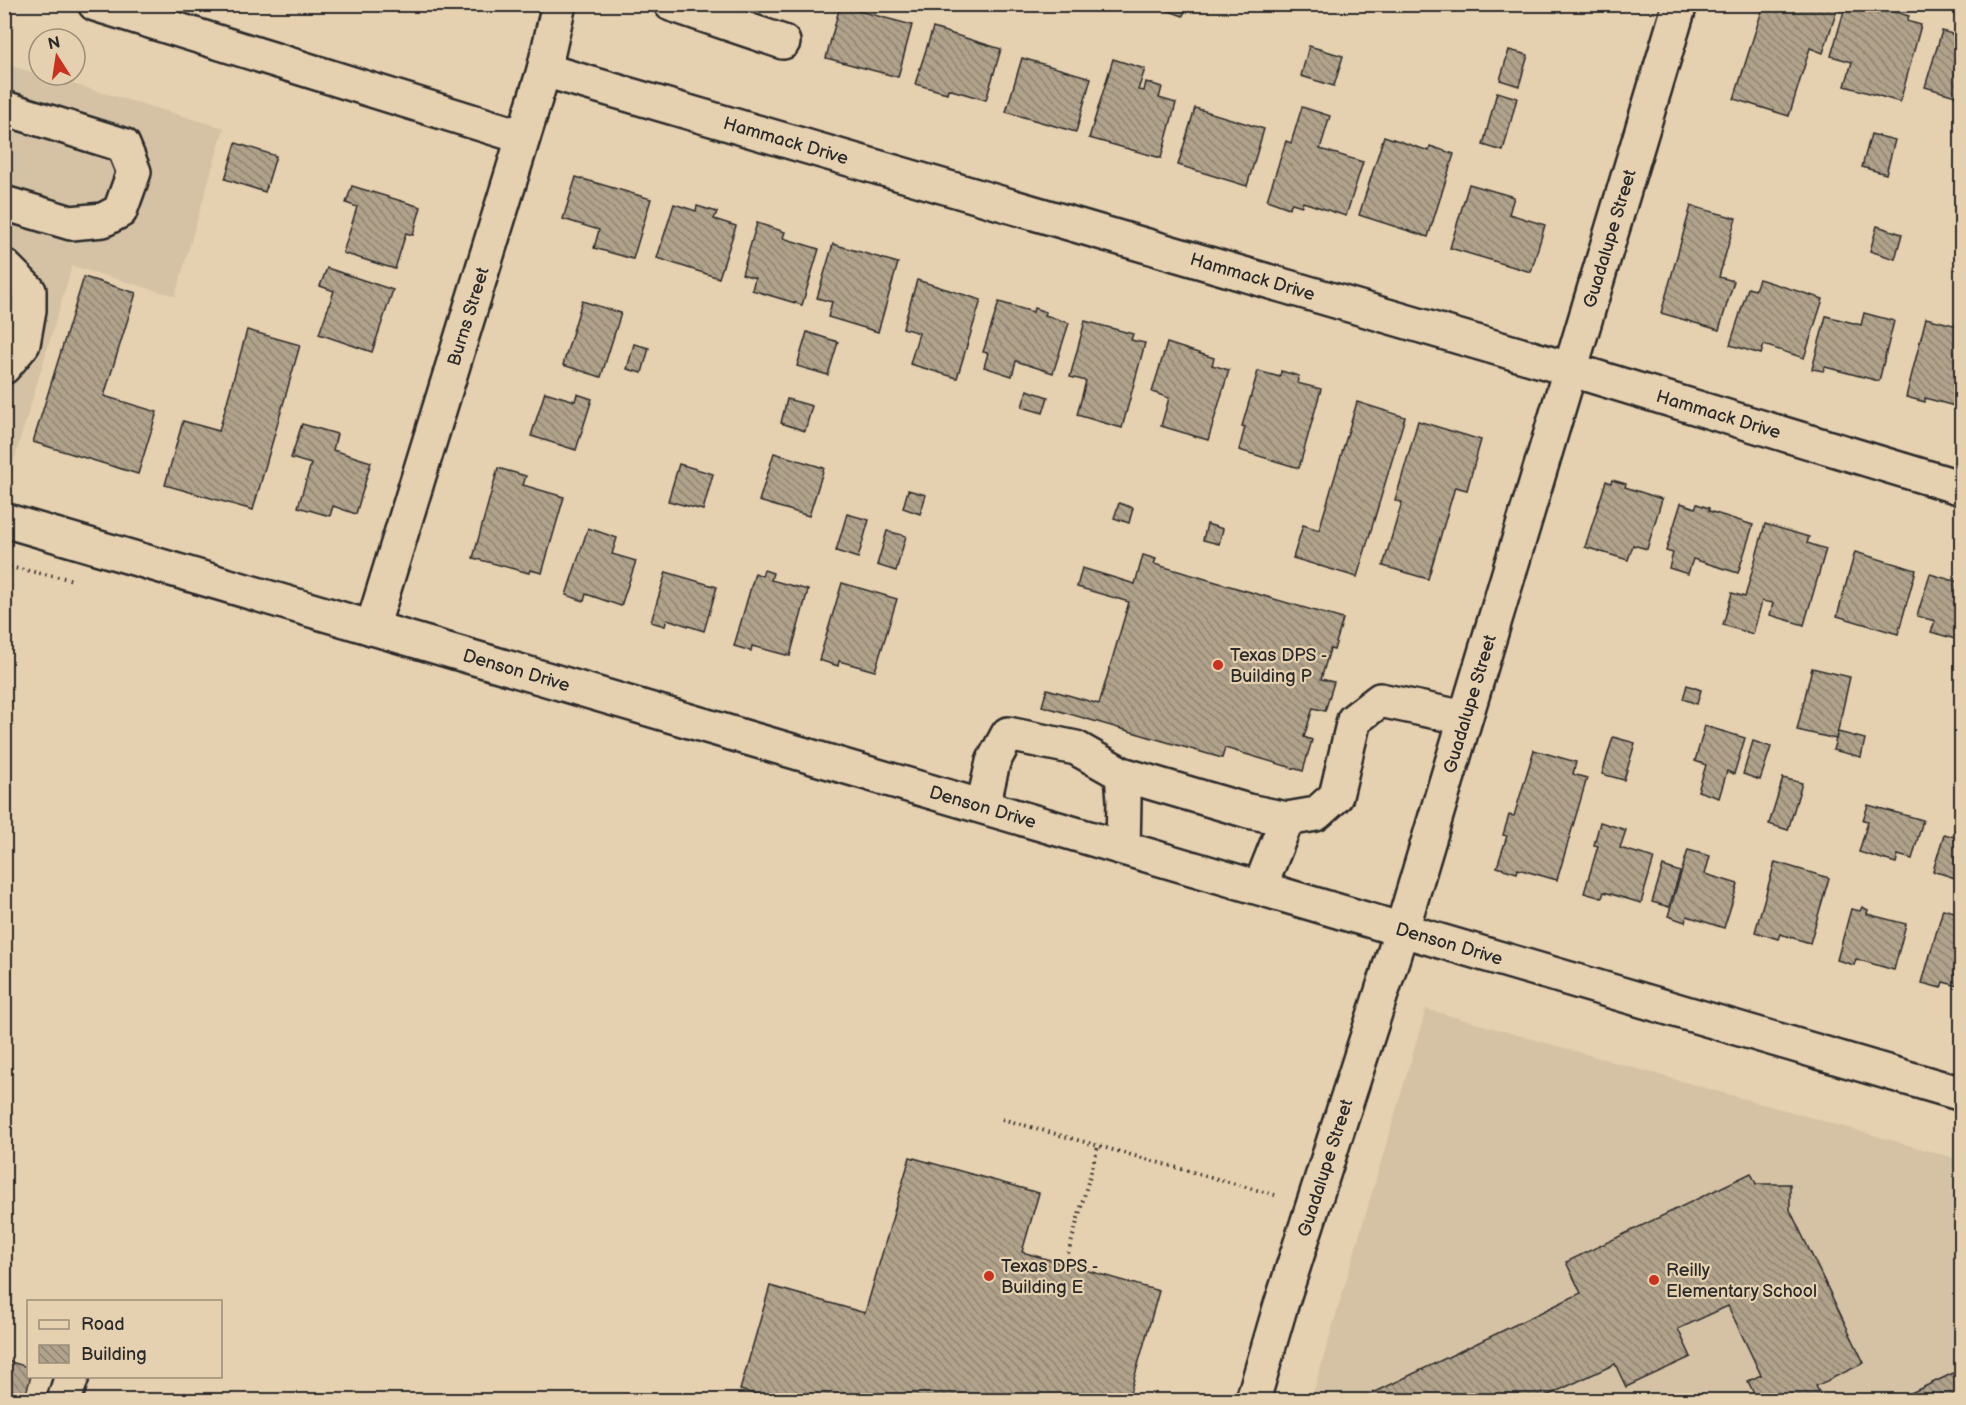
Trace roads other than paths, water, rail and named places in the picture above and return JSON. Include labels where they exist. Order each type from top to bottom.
[{"type":"street","points":[[95,4],[523,137]]},
{"type":"street","name":"Burns Street","points":[[372,628],[544,70],[559,4]]},
{"type":"street","points":[[670,4],[783,42]]},
{"type":"street","name":"Guadalupe Street","points":[[1253,1401],[1280,1308],[1402,929],[1680,4]]},
{"type":"street","name":"Hammack Drive","points":[[544,70],[1569,369],[1962,488]]},
{"type":"street","points":[[4,108],[123,145],[134,172],[120,211],[103,220],[71,223],[4,203]]},
{"type":"street","points":[[4,266],[29,291],[29,310],[23,344],[4,367]]},
{"type":"street","name":"Denson Drive","points":[[4,520],[1962,1094]]},
{"type":"street","points":[[983,806],[993,762],[1008,734],[1076,748],[1122,774],[1248,811],[1287,819],[1316,814],[1336,796],[1354,720],[1380,700],[1465,718]]},
{"type":"street","points":[[1122,774],[1123,848]]},
{"type":"street","points":[[1260,887],[1287,819]]},
{"type":"street","points":[[64,1401],[72,1378]]},
{"type":"place","name":"Texas DPS - Building P","points":[[1218,665]]},
{"type":"place","name":"Texas DPS - Building E","points":[[989,1276]]},
{"type":"place","name":"Reilly Elementary School","points":[[1654,1280]]}]
